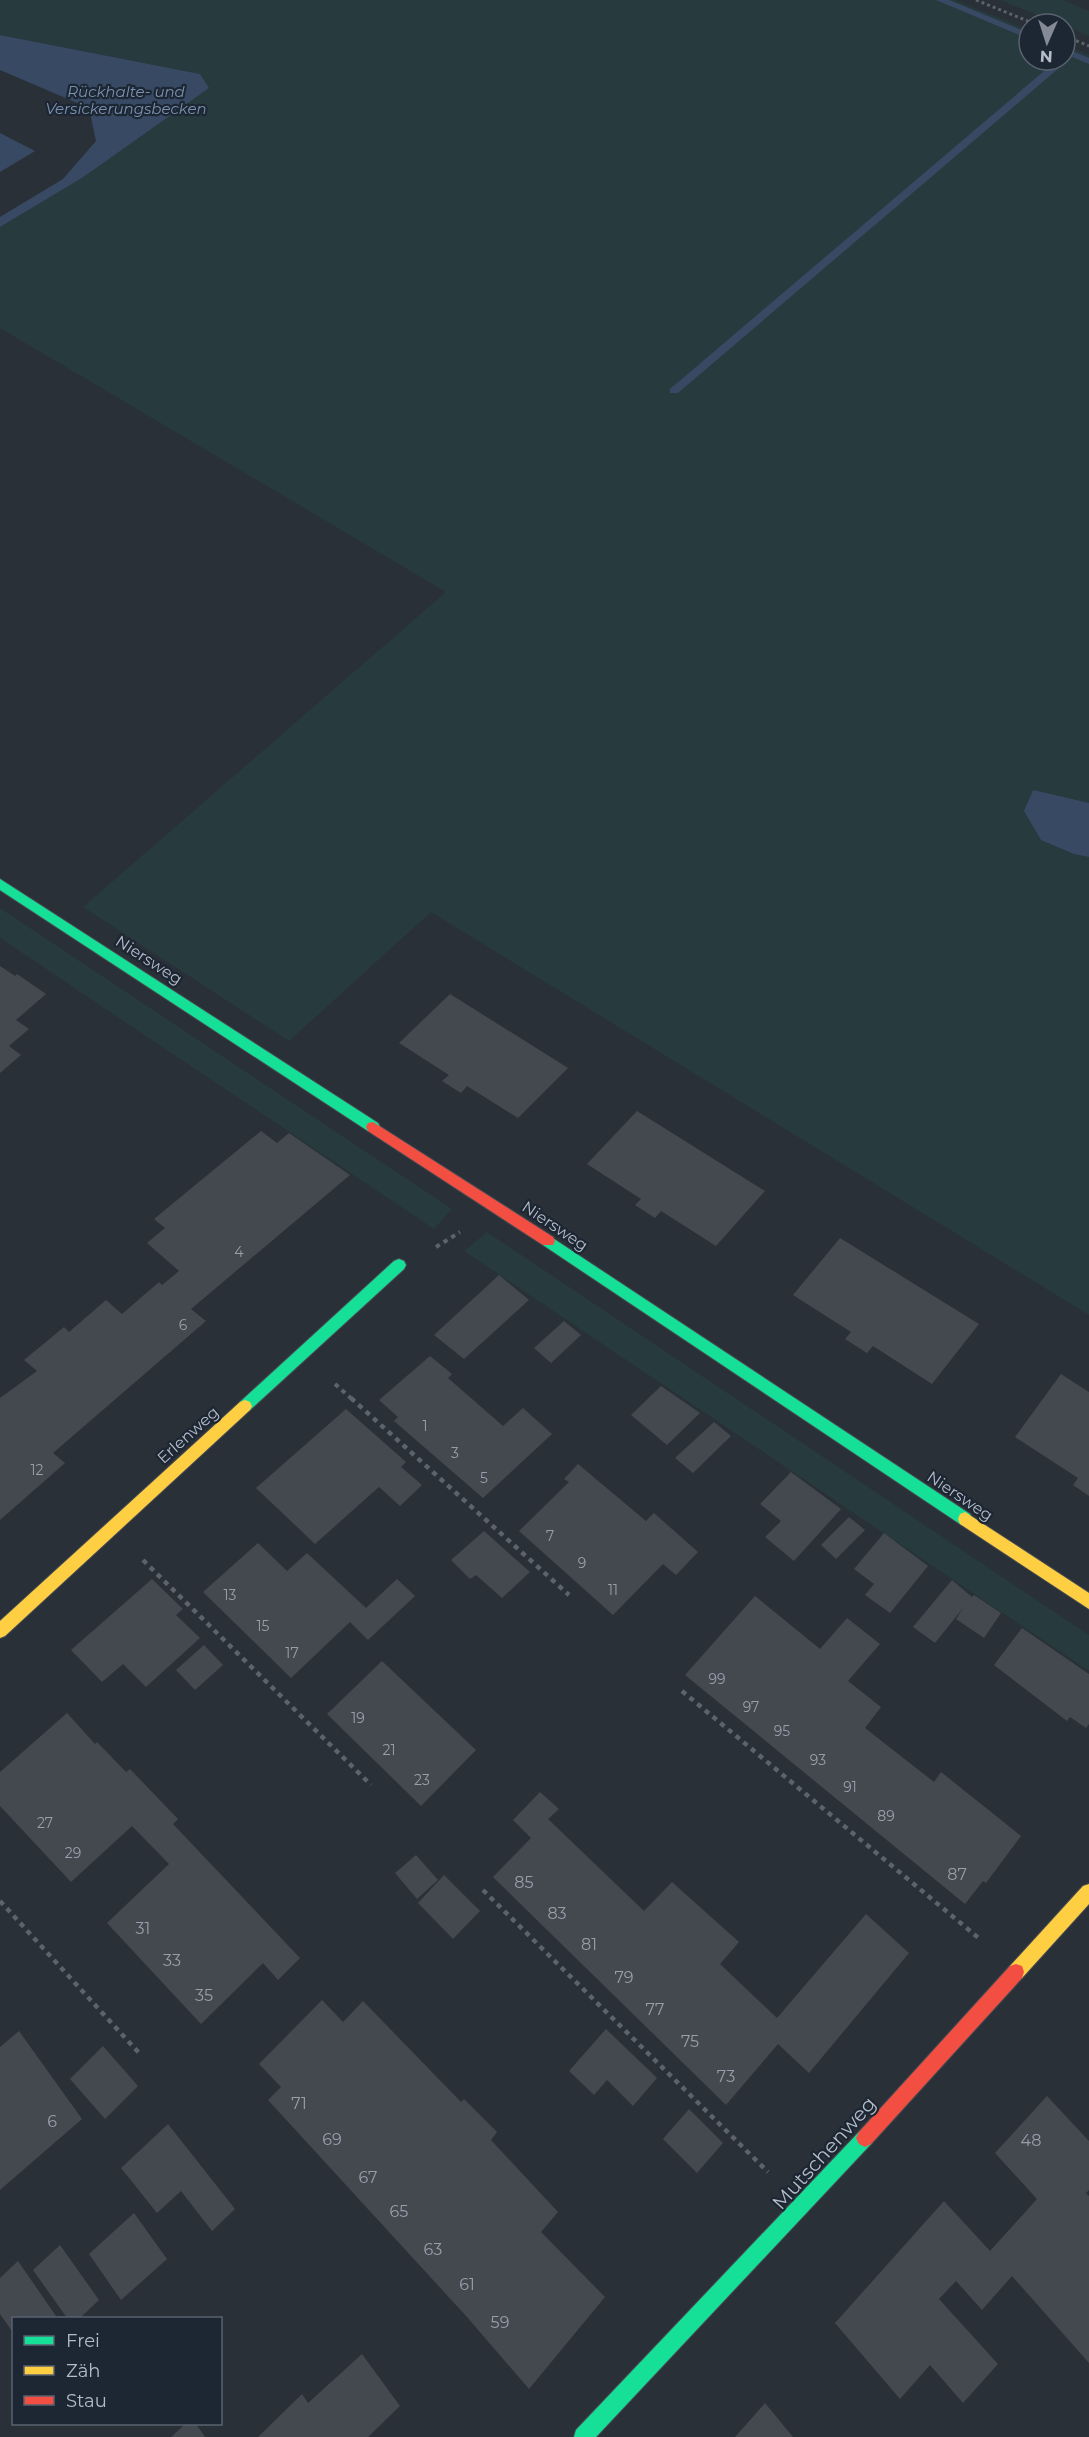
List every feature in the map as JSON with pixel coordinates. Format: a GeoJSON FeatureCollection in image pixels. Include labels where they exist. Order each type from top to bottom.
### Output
{"type":"FeatureCollection","features":[{"type":"Feature","properties":{"kind":"street","name":"Niersweg"},"geometry":{"type":"LineString","coordinates":[[0,884],[492,1204],[1089,1602]]}},
{"type":"Feature","properties":{"kind":"street","name":"Erlenweg"},"geometry":{"type":"LineString","coordinates":[[0,1631],[110,1527],[303,1355],[399,1265]]}},
{"type":"Feature","properties":{"kind":"street","name":"Mutschenweg"},"geometry":{"type":"LineString","coordinates":[[583,2437],[803,2206],[1089,1892]]}},
{"type":"Feature","properties":{"kind":"path"},"geometry":{"type":"LineString","coordinates":[[976,0],[1017,17]]}},
{"type":"Feature","properties":{"kind":"path"},"geometry":{"type":"LineString","coordinates":[[399,1265],[453,1238],[492,1204]]}},
{"type":"Feature","properties":{"kind":"path"},"geometry":{"type":"LineString","coordinates":[[303,1355],[569,1595]]}},
{"type":"Feature","properties":{"kind":"path"},"geometry":{"type":"LineString","coordinates":[[110,1527],[371,1785]]}},
{"type":"Feature","properties":{"kind":"path"},"geometry":{"type":"LineString","coordinates":[[682,1691],[1017,1970]]}},
{"type":"Feature","properties":{"kind":"path"},"geometry":{"type":"LineString","coordinates":[[483,1890],[803,2206]]}},
{"type":"Feature","properties":{"kind":"path"},"geometry":{"type":"LineString","coordinates":[[0,1901],[139,2053]]}},
{"type":"Feature","properties":{"kind":"green space"},"geometry":{"type":"Polygon","coordinates":[[[0,0],[955,0],[1017,25],[1017,72],[1077,72],[1077,50],[1089,55],[1089,803],[1080,803],[1074,854],[1089,857],[1089,1315],[431,912],[289,1041],[83,907],[446,592],[0,328],[0,227],[82,178],[200,74],[0,35],[0,0]]]}},
{"type":"Feature","properties":{"kind":"green space"},"geometry":{"type":"Polygon","coordinates":[[[1000,0],[1063,0],[1089,11],[1089,36],[1077,31],[1077,12],[1030,12],[1000,0]]]}},
{"type":"Feature","properties":{"kind":"green space"},"geometry":{"type":"Polygon","coordinates":[[[0,908],[452,1209],[434,1229],[0,938],[0,908]]]}},
{"type":"Feature","properties":{"kind":"green space"},"geometry":{"type":"Polygon","coordinates":[[[487,1232],[1089,1635],[1089,1671],[464,1251],[487,1232]]]}},
{"type":"Feature","properties":{"kind":"water","name":"Rückhalte- und Versickerungsbecken"},"geometry":{"type":"Polygon","coordinates":[[[0,35],[200,74],[209,88],[82,178],[0,227],[0,217],[63,179],[96,141],[89,108],[0,70],[0,35]]]}},
{"type":"Feature","properties":{"kind":"water"},"geometry":{"type":"Polygon","coordinates":[[[0,133],[35,151],[0,172],[0,133]]]}},
{"type":"Feature","properties":{"kind":"water"},"geometry":{"type":"Polygon","coordinates":[[[1033,790],[1089,803],[1089,857],[1074,854],[1041,840],[1024,811],[1033,790]]]}},
{"type":"Feature","properties":{"kind":"building"},"geometry":{"type":"Polygon","coordinates":[[[0,966],[15,976],[17,974],[46,994],[16,1020],[29,1029],[9,1046],[21,1055],[0,1073],[0,966]]]}},
{"type":"Feature","properties":{"kind":"building"},"geometry":{"type":"Polygon","coordinates":[[[450,994],[568,1068],[518,1118],[467,1086],[461,1093],[442,1081],[449,1075],[399,1043],[450,994]]]}},
{"type":"Feature","properties":{"kind":"building"},"geometry":{"type":"Polygon","coordinates":[[[637,1111],[765,1191],[716,1246],[661,1211],[655,1218],[635,1205],[641,1199],[587,1164],[637,1111]]]}},
{"type":"Feature","properties":{"kind":"building"},"geometry":{"type":"Polygon","coordinates":[[[261,1131],[277,1143],[289,1133],[350,1175],[191,1309],[206,1321],[53,1453],[65,1463],[0,1520],[0,1398],[37,1371],[24,1360],[64,1327],[69,1332],[106,1300],[122,1314],[159,1282],[162,1285],[179,1271],[147,1243],[165,1228],[154,1219],[261,1131]]]}},
{"type":"Feature","properties":{"kind":"building"},"geometry":{"type":"Polygon","coordinates":[[[840,1238],[979,1324],[932,1384],[873,1346],[867,1353],[845,1339],[851,1332],[793,1295],[840,1238]]]}},
{"type":"Feature","properties":{"kind":"building"},"geometry":{"type":"Polygon","coordinates":[[[499,1275],[529,1300],[464,1359],[434,1335],[499,1275]]]}},
{"type":"Feature","properties":{"kind":"building"},"geometry":{"type":"Polygon","coordinates":[[[564,1321],[581,1335],[551,1363],[534,1348],[564,1321]]]}},
{"type":"Feature","properties":{"kind":"building"},"geometry":{"type":"Polygon","coordinates":[[[430,1356],[452,1374],[448,1378],[503,1426],[523,1408],[552,1434],[483,1498],[394,1421],[398,1417],[379,1400],[430,1356]]]}},
{"type":"Feature","properties":{"kind":"building"},"geometry":{"type":"Polygon","coordinates":[[[1061,1374],[1089,1392],[1089,1496],[1073,1485],[1078,1478],[1015,1437],[1061,1374]]]}},
{"type":"Feature","properties":{"kind":"building"},"geometry":{"type":"Polygon","coordinates":[[[661,1386],[700,1413],[667,1445],[631,1415],[661,1386]]]}},
{"type":"Feature","properties":{"kind":"building"},"geometry":{"type":"Polygon","coordinates":[[[346,1409],[406,1462],[401,1467],[422,1485],[400,1506],[379,1487],[315,1544],[256,1488],[346,1409]]]}},
{"type":"Feature","properties":{"kind":"building"},"geometry":{"type":"Polygon","coordinates":[[[714,1422],[731,1436],[693,1473],[675,1458],[714,1422]]]}},
{"type":"Feature","properties":{"kind":"building"},"geometry":{"type":"Polygon","coordinates":[[[578,1464],[646,1521],[654,1513],[698,1552],[676,1575],[663,1564],[613,1615],[519,1531],[569,1482],[564,1479],[578,1464]]]}},
{"type":"Feature","properties":{"kind":"building"},"geometry":{"type":"Polygon","coordinates":[[[791,1472],[841,1509],[794,1561],[765,1537],[781,1521],[760,1504],[791,1472]]]}},
{"type":"Feature","properties":{"kind":"building"},"geometry":{"type":"Polygon","coordinates":[[[849,1517],[865,1530],[836,1559],[821,1545],[849,1517]]]}},
{"type":"Feature","properties":{"kind":"building"},"geometry":{"type":"Polygon","coordinates":[[[484,1531],[530,1572],[502,1598],[476,1575],[470,1579],[451,1560],[484,1531]]]}},
{"type":"Feature","properties":{"kind":"building"},"geometry":{"type":"Polygon","coordinates":[[[884,1533],[928,1566],[890,1613],[865,1595],[874,1584],[854,1569],[884,1533]]]}},
{"type":"Feature","properties":{"kind":"building"},"geometry":{"type":"Polygon","coordinates":[[[258,1543],[287,1571],[307,1553],[366,1608],[397,1579],[415,1596],[368,1640],[350,1622],[291,1678],[203,1592],[258,1543]]]}},
{"type":"Feature","properties":{"kind":"building"},"geometry":{"type":"Polygon","coordinates":[[[152,1579],[183,1609],[176,1615],[200,1638],[146,1687],[123,1664],[102,1682],[71,1650],[152,1579]]]}},
{"type":"Feature","properties":{"kind":"building"},"geometry":{"type":"Polygon","coordinates":[[[952,1580],[972,1597],[974,1595],[1001,1613],[984,1638],[956,1619],[963,1608],[935,1643],[913,1627],[952,1580]]]}},
{"type":"Feature","properties":{"kind":"building"},"geometry":{"type":"Polygon","coordinates":[[[755,1596],[820,1649],[847,1618],[880,1644],[848,1681],[881,1707],[865,1728],[934,1782],[941,1772],[1021,1836],[986,1883],[983,1881],[965,1904],[685,1675],[755,1596]]]}},
{"type":"Feature","properties":{"kind":"building"},"geometry":{"type":"Polygon","coordinates":[[[1022,1628],[1089,1674],[1089,1724],[1086,1728],[1070,1717],[1067,1721],[994,1665],[1022,1628]]]}},
{"type":"Feature","properties":{"kind":"building"},"geometry":{"type":"Polygon","coordinates":[[[204,1645],[223,1665],[195,1690],[176,1670],[204,1645]]]}},
{"type":"Feature","properties":{"kind":"building"},"geometry":{"type":"Polygon","coordinates":[[[382,1661],[476,1750],[421,1806],[327,1714],[382,1661]]]}},
{"type":"Feature","properties":{"kind":"building"},"geometry":{"type":"Polygon","coordinates":[[[67,1713],[95,1744],[97,1742],[126,1772],[130,1769],[178,1819],[173,1824],[300,1958],[278,1980],[263,1963],[201,2024],[107,1923],[169,1864],[132,1826],[71,1882],[0,1806],[0,1772],[67,1713]]]}},
{"type":"Feature","properties":{"kind":"building"},"geometry":{"type":"Polygon","coordinates":[[[540,1792],[559,1809],[548,1819],[644,1911],[672,1882],[739,1942],[720,1964],[777,2018],[866,1914],[909,1953],[809,2073],[778,2044],[726,2105],[493,1877],[531,1838],[513,1820],[540,1792]]]}},
{"type":"Feature","properties":{"kind":"building"},"geometry":{"type":"Polygon","coordinates":[[[416,1855],[438,1880],[417,1899],[395,1873],[416,1855]]]}},
{"type":"Feature","properties":{"kind":"building"},"geometry":{"type":"Polygon","coordinates":[[[444,1875],[480,1911],[453,1939],[418,1903],[444,1875]]]}},
{"type":"Feature","properties":{"kind":"building"},"geometry":{"type":"Polygon","coordinates":[[[322,2000],[343,2022],[363,2001],[461,2102],[464,2099],[497,2132],[491,2140],[558,2212],[541,2232],[605,2297],[529,2389],[467,2317],[268,2100],[281,2087],[259,2064],[322,2000]]]}},
{"type":"Feature","properties":{"kind":"building"},"geometry":{"type":"Polygon","coordinates":[[[606,2029],[657,2078],[633,2106],[607,2080],[594,2095],[569,2071],[606,2029]]]}},
{"type":"Feature","properties":{"kind":"building"},"geometry":{"type":"Polygon","coordinates":[[[19,2031],[82,2119],[0,2190],[0,2047],[19,2031]]]}},
{"type":"Feature","properties":{"kind":"building"},"geometry":{"type":"Polygon","coordinates":[[[103,2046],[138,2086],[105,2119],[70,2079],[103,2046]]]}},
{"type":"Feature","properties":{"kind":"building"},"geometry":{"type":"Polygon","coordinates":[[[1047,2096],[1089,2141],[1089,2190],[1086,2193],[1089,2196],[1089,2363],[1012,2276],[982,2310],[956,2281],[939,2299],[998,2364],[963,2403],[930,2365],[900,2399],[835,2323],[944,2201],[990,2251],[1037,2199],[995,2153],[1047,2096]]]}},
{"type":"Feature","properties":{"kind":"building"},"geometry":{"type":"Polygon","coordinates":[[[689,2109],[723,2143],[697,2173],[663,2139],[689,2109]]]}},
{"type":"Feature","properties":{"kind":"building"},"geometry":{"type":"Polygon","coordinates":[[[168,2124],[235,2209],[212,2231],[181,2191],[157,2213],[121,2168],[168,2124]]]}},
{"type":"Feature","properties":{"kind":"building"},"geometry":{"type":"Polygon","coordinates":[[[134,2213],[167,2259],[121,2300],[89,2254],[134,2213]]]}},
{"type":"Feature","properties":{"kind":"building"},"geometry":{"type":"Polygon","coordinates":[[[60,2245],[99,2300],[81,2317],[66,2317],[33,2270],[60,2245]]]}},
{"type":"Feature","properties":{"kind":"building"},"geometry":{"type":"Polygon","coordinates":[[[18,2261],[56,2316],[12,2317],[12,2331],[0,2314],[0,2278],[18,2261]]]}},
{"type":"Feature","properties":{"kind":"building"},"geometry":{"type":"Polygon","coordinates":[[[362,2354],[400,2406],[368,2437],[258,2437],[302,2394],[308,2403],[362,2354]]]}},
{"type":"Feature","properties":{"kind":"building"},"geometry":{"type":"Polygon","coordinates":[[[765,2403],[793,2437],[735,2437],[765,2403]]]}},
{"type":"Feature","properties":{"kind":"building"},"geometry":{"type":"Polygon","coordinates":[[[184,2425],[197,2425],[205,2437],[171,2437],[184,2425]]]}},
{"type":"Feature","properties":{"kind":"waterway"},"geometry":{"type":"LineString","coordinates":[[941,0],[1017,31]]}},
{"type":"Feature","properties":{"kind":"waterway"},"geometry":{"type":"LineString","coordinates":[[1077,56],[1089,61]]}},
{"type":"Feature","properties":{"kind":"waterway"},"geometry":{"type":"LineString","coordinates":[[674,391],[1049,72]]}},
{"type":"Feature","properties":{"kind":"traffic: fast"},"geometry":{"type":"LineString","coordinates":[[0,884],[373,1127]]}},
{"type":"Feature","properties":{"kind":"traffic: fast"},"geometry":{"type":"LineString","coordinates":[[548,1241],[965,1519]]}},
{"type":"Feature","properties":{"kind":"traffic: fast"},"geometry":{"type":"LineString","coordinates":[[245,1406],[399,1265]]}},
{"type":"Feature","properties":{"kind":"traffic: fast"},"geometry":{"type":"LineString","coordinates":[[583,2437],[865,2138]]}},
{"type":"Feature","properties":{"kind":"traffic: slow"},"geometry":{"type":"LineString","coordinates":[[0,1631],[245,1406]]}},
{"type":"Feature","properties":{"kind":"traffic: slow"},"geometry":{"type":"LineString","coordinates":[[965,1519],[1089,1602]]}},
{"type":"Feature","properties":{"kind":"traffic: slow"},"geometry":{"type":"LineString","coordinates":[[1016,1972],[1089,1892]]}},
{"type":"Feature","properties":{"kind":"traffic: jam"},"geometry":{"type":"LineString","coordinates":[[373,1127],[548,1241]]}},
{"type":"Feature","properties":{"kind":"traffic: jam"},"geometry":{"type":"LineString","coordinates":[[865,2138],[1016,1972]]}}]}
